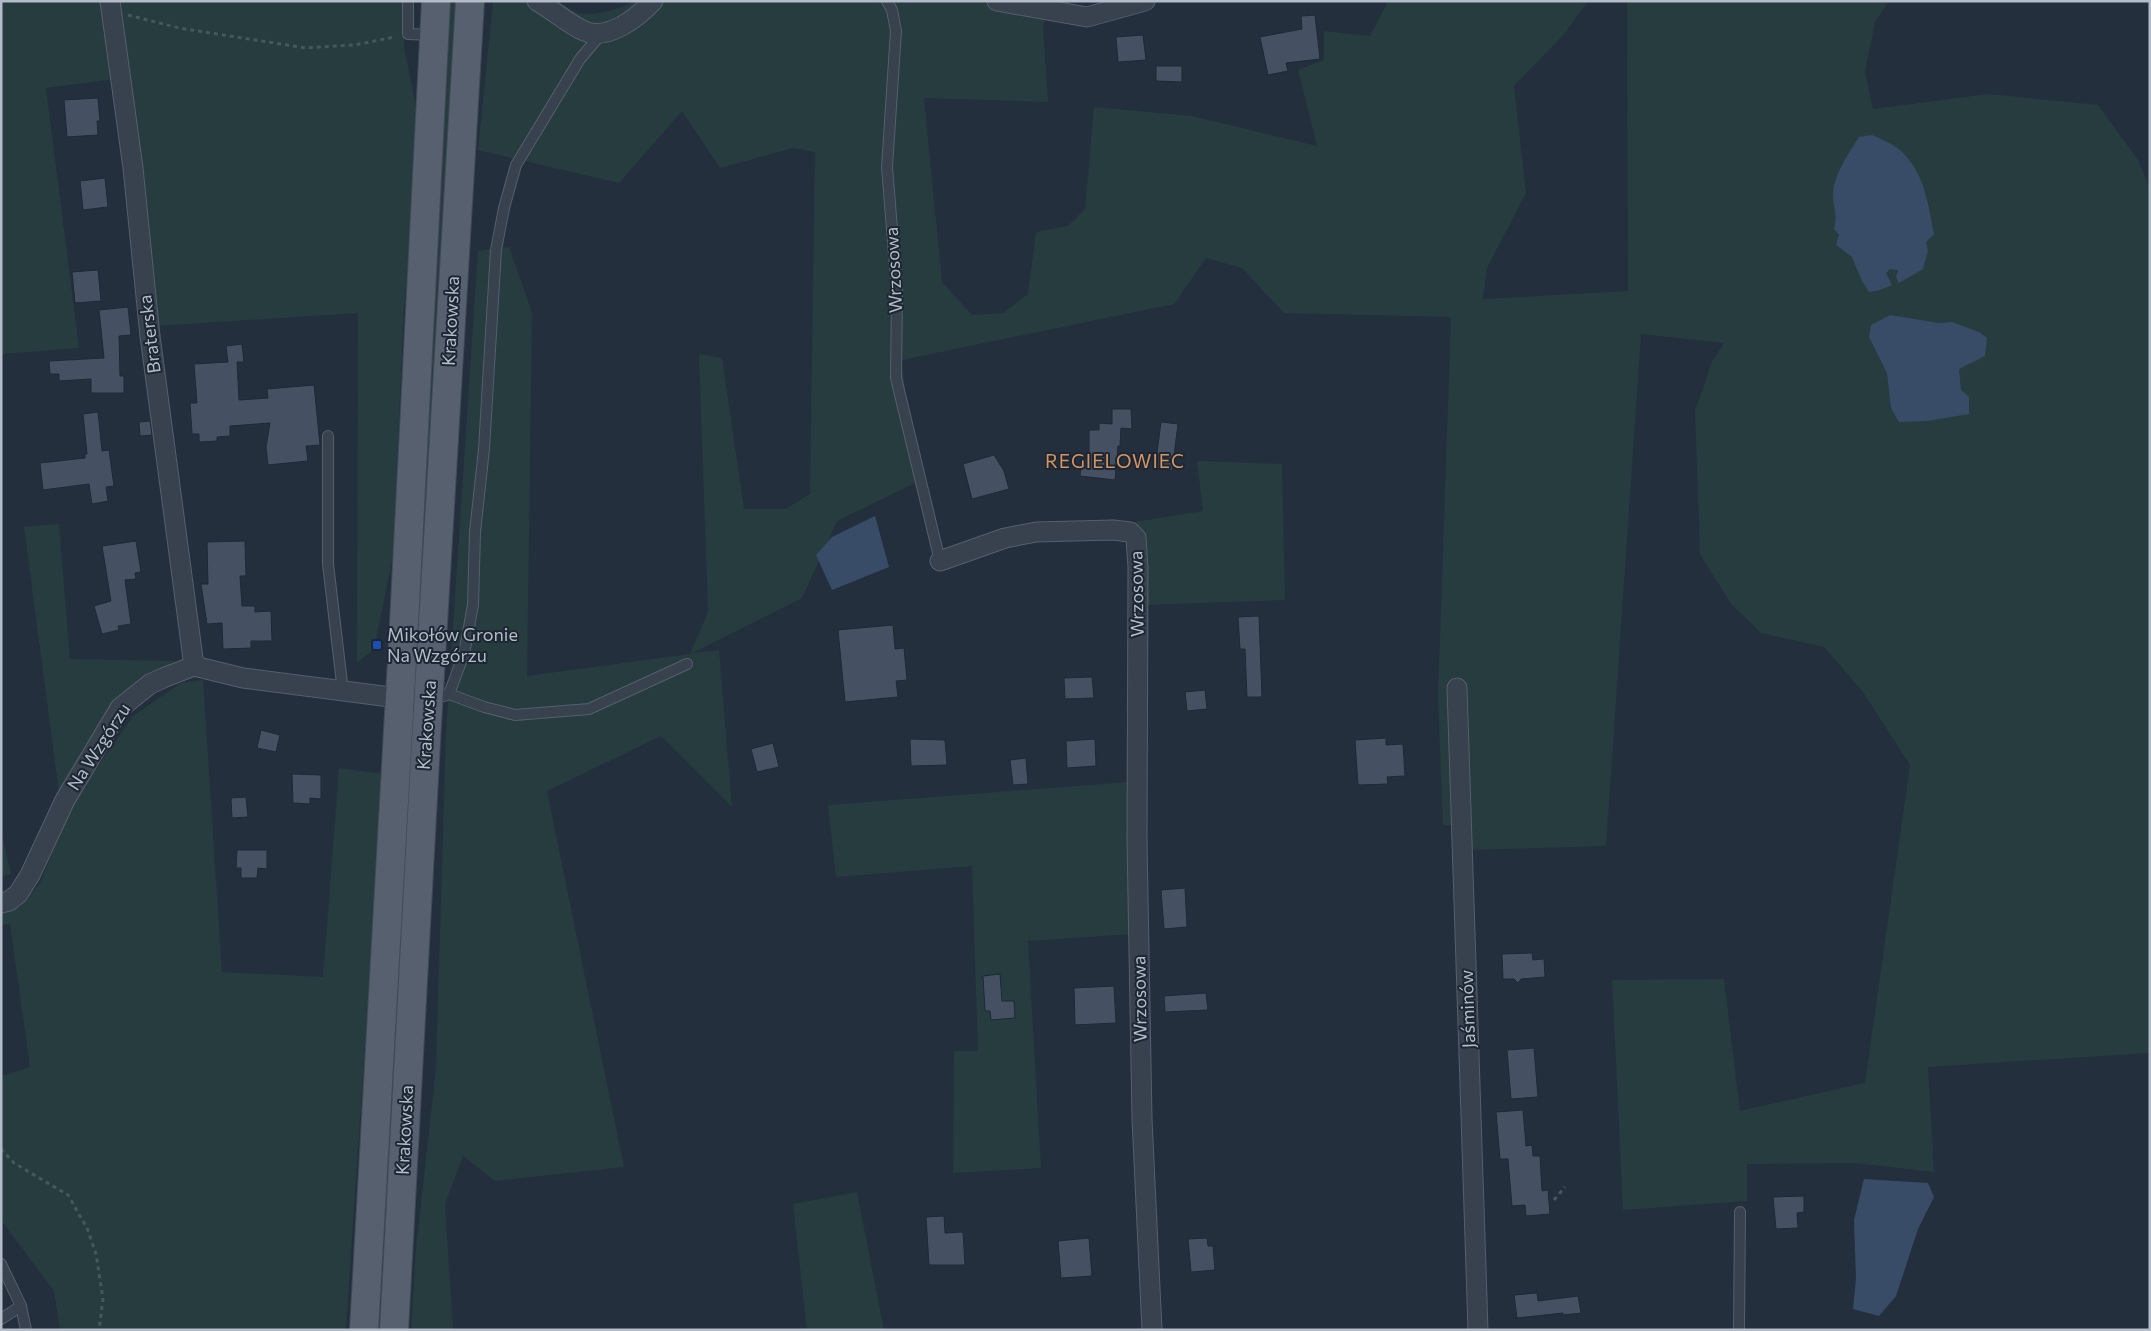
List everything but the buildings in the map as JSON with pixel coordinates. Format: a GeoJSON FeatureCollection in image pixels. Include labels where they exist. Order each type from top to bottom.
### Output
{"type":"FeatureCollection","features":[{"type":"Feature","properties":{"kind":"main road","name":"Krakowska"},"geometry":{"type":"LineString","coordinates":[[364,1330],[400,700],[421,34],[436,1]]}},
{"type":"Feature","properties":{"kind":"main road","name":"Krakowska"},"geometry":{"type":"LineString","coordinates":[[394,1330],[439,698],[470,1]]}},
{"type":"Feature","properties":{"kind":"street"},"geometry":{"type":"LineString","coordinates":[[537,1],[586,32],[602,33],[622,26],[652,1]]}},
{"type":"Feature","properties":{"kind":"street"},"geometry":{"type":"LineString","coordinates":[[997,1],[1087,17],[1145,1]]}},
{"type":"Feature","properties":{"kind":"street","name":"Braterska"},"geometry":{"type":"LineString","coordinates":[[111,9],[132,168],[150,336],[194,666]]}},
{"type":"Feature","properties":{"kind":"street","name":"Wrzosowa"},"geometry":{"type":"LineString","coordinates":[[940,561],[1005,538],[1036,532],[1113,530],[1130,532],[1136,538],[1138,567],[1137,840],[1142,1100],[1152,1330]]}},
{"type":"Feature","properties":{"kind":"street"},"geometry":{"type":"LineString","coordinates":[[194,666],[243,678],[400,700],[439,698]]}},
{"type":"Feature","properties":{"kind":"street","name":"Na Wzgórzu"},"geometry":{"type":"LineString","coordinates":[[1,903],[9,901],[18,894],[30,875],[65,800],[120,708],[150,684],[194,666]]}},
{"type":"Feature","properties":{"kind":"street","name":"Jaśminów"},"geometry":{"type":"LineString","coordinates":[[1456,688],[1478,1330]]}},
{"type":"Feature","properties":{"kind":"lane"},"geometry":{"type":"LineString","coordinates":[[408,1],[421,34]]}},
{"type":"Feature","properties":{"kind":"lane","name":"Wrzosowa"},"geometry":{"type":"LineString","coordinates":[[887,1],[892,10],[896,31],[887,167],[897,291],[896,378],[940,561]]}},
{"type":"Feature","properties":{"kind":"lane"},"geometry":{"type":"LineString","coordinates":[[602,33],[580,59],[516,165],[504,208],[496,250],[484,449],[475,532],[473,605],[464,654],[439,698],[515,715],[589,709],[687,664]]}},
{"type":"Feature","properties":{"kind":"lane"},"geometry":{"type":"LineString","coordinates":[[328,436],[328,564],[343,692]]}},
{"type":"Feature","properties":{"kind":"lane"},"geometry":{"type":"LineString","coordinates":[[1739,1330],[1740,1212]]}},
{"type":"Feature","properties":{"kind":"lane"},"geometry":{"type":"LineString","coordinates":[[1,1264],[21,1306],[26,1330]]}},
{"type":"Feature","properties":{"kind":"lane"},"geometry":{"type":"LineString","coordinates":[[1,1319],[21,1306]]}},
{"type":"Feature","properties":{"kind":"path"},"geometry":{"type":"LineString","coordinates":[[111,9],[179,28],[306,48],[354,45],[421,34]]}},
{"type":"Feature","properties":{"kind":"path"},"geometry":{"type":"LineString","coordinates":[[1,1149],[14,1163],[68,1195],[88,1228],[96,1254],[103,1299],[99,1330]]}},
{"type":"Feature","properties":{"kind":"path"},"geometry":{"type":"LineString","coordinates":[[1554,1200],[1565,1187]]}},
{"type":"Feature","properties":{"kind":"green space"},"geometry":{"type":"Polygon","coordinates":[[[1,1],[404,1],[404,47],[420,126],[404,308],[393,556],[374,649],[357,663],[358,313],[155,326],[130,77],[46,88],[79,348],[1,354],[1,1]]]}},
{"type":"Feature","properties":{"kind":"green space"},"geometry":{"type":"Polygon","coordinates":[[[450,1],[460,1],[421,656],[416,660],[414,655],[450,1]]]}},
{"type":"Feature","properties":{"kind":"green space"},"geometry":{"type":"Polygon","coordinates":[[[558,1],[574,11],[584,14],[615,9],[632,1],[1047,3],[1043,28],[1048,102],[924,98],[942,282],[972,315],[1003,313],[1028,294],[1036,232],[1068,226],[1085,209],[1094,107],[1192,116],[1317,146],[1298,70],[1324,60],[1324,31],[1370,36],[1388,1],[1588,1],[1564,34],[1514,86],[1526,193],[1487,268],[1483,299],[1628,291],[1627,1],[1889,1],[1875,22],[1865,72],[1873,109],[1988,94],[2098,105],[2138,160],[2150,189],[2150,1053],[1928,1067],[1934,1172],[1854,1163],[1747,1164],[1747,1201],[1623,1210],[1612,980],[1724,979],[1740,1111],[1865,1083],[1910,765],[1863,692],[1824,647],[1761,633],[1731,604],[1700,554],[1695,411],[1712,362],[1724,343],[1641,334],[1606,846],[1469,850],[1452,825],[1443,825],[1438,696],[1451,317],[1284,313],[1242,268],[1206,258],[1174,304],[902,360],[915,483],[837,521],[802,598],[692,653],[719,650],[732,807],[661,736],[547,791],[624,1167],[495,1181],[463,1156],[445,1204],[453,1330],[411,1330],[416,1248],[436,1069],[446,732],[478,251],[509,247],[532,312],[527,676],[690,654],[708,612],[699,354],[722,358],[744,509],[786,509],[810,494],[815,152],[793,148],[720,168],[682,111],[619,183],[478,150],[493,2],[558,1]]]}},
{"type":"Feature","properties":{"kind":"green space"},"geometry":{"type":"Polygon","coordinates":[[[1197,461],[1282,464],[1285,600],[1144,605],[1129,523],[1203,511],[1197,461]]]}},
{"type":"Feature","properties":{"kind":"green space"},"geometry":{"type":"Polygon","coordinates":[[[59,524],[70,659],[176,661],[130,688],[59,793],[24,527],[59,524]]]}},
{"type":"Feature","properties":{"kind":"green space"},"geometry":{"type":"Polygon","coordinates":[[[203,680],[222,972],[323,977],[339,768],[383,774],[346,1330],[60,1330],[54,1291],[1,1220],[1,1076],[30,1067],[10,924],[1,925],[1,912],[21,906],[40,883],[72,803],[133,716],[181,683],[203,680]]]}},
{"type":"Feature","properties":{"kind":"green space"},"geometry":{"type":"Polygon","coordinates":[[[1129,782],[1133,934],[1028,941],[1041,1168],[953,1173],[954,1051],[978,1051],[972,866],[836,877],[828,805],[1129,782]]]}},
{"type":"Feature","properties":{"kind":"green space"},"geometry":{"type":"Polygon","coordinates":[[[1,831],[11,874],[1,876],[1,831]]]}},
{"type":"Feature","properties":{"kind":"green space"},"geometry":{"type":"Polygon","coordinates":[[[857,1192],[884,1330],[807,1330],[793,1204],[857,1192]]]}},
{"type":"Feature","properties":{"kind":"water"},"geometry":{"type":"Polygon","coordinates":[[[1872,135],[1896,147],[1913,165],[1927,198],[1934,234],[1926,242],[1928,251],[1923,269],[1899,283],[1896,277],[1898,270],[1890,269],[1886,273],[1892,285],[1869,292],[1852,257],[1836,245],[1839,235],[1834,229],[1833,194],[1839,171],[1859,137],[1872,135]]]}},
{"type":"Feature","properties":{"kind":"water"},"geometry":{"type":"Polygon","coordinates":[[[1890,315],[1939,323],[1952,322],[1979,332],[1987,338],[1985,356],[1959,369],[1961,390],[1969,397],[1969,414],[1927,421],[1899,422],[1891,408],[1887,373],[1869,337],[1871,325],[1890,315]]]}},
{"type":"Feature","properties":{"kind":"water"},"geometry":{"type":"Polygon","coordinates":[[[875,516],[889,567],[832,590],[816,555],[832,537],[875,516]]]}},
{"type":"Feature","properties":{"kind":"water"},"geometry":{"type":"Polygon","coordinates":[[[1864,1179],[1928,1183],[1934,1197],[1918,1229],[1896,1296],[1879,1316],[1853,1309],[1856,1278],[1854,1220],[1864,1179]]]}},
{"type":"Feature","properties":{"kind":"place","name":"Mikołów Gronie Na Wzgórzu"},"geometry":{"type":"Point","coordinates":[377,645]}},
{"type":"Feature","properties":{"kind":"district","name":"REGIELOWIEC"},"geometry":{"type":"Point","coordinates":[1115,461]}}]}
